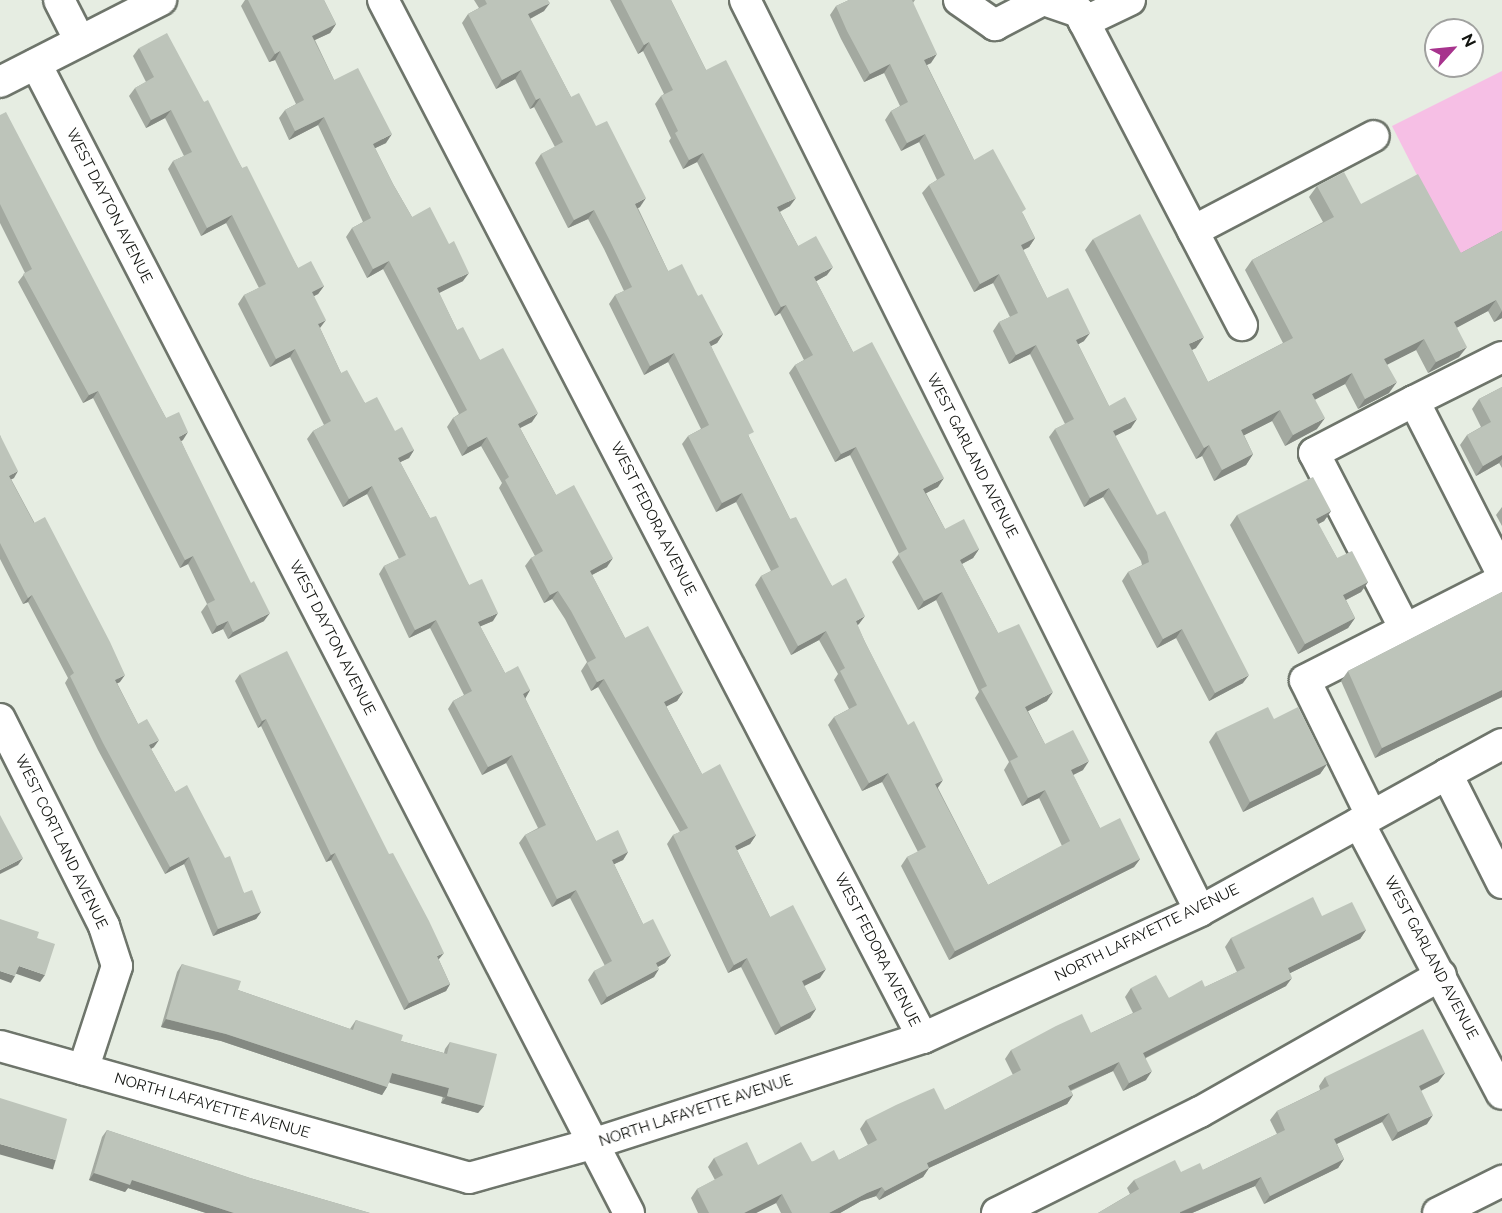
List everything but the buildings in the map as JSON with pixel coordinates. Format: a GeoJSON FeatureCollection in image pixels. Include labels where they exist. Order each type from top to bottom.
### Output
{"type":"FeatureCollection","features":[{"type":"Feature","properties":{"kind":"street"},"geometry":{"type":"LineString","coordinates":[[59,0],[80,41]]}},
{"type":"Feature","properties":{"kind":"street"},"geometry":{"type":"LineString","coordinates":[[2,75],[36,64],[161,0]]}},
{"type":"Feature","properties":{"kind":"street","name":"WEST FEDORA AVENUE"},"geometry":{"type":"LineString","coordinates":[[382,0],[923,1038]]}},
{"type":"Feature","properties":{"kind":"street","name":"WEST GARLAND AVENUE"},"geometry":{"type":"LineString","coordinates":[[744,0],[1200,911]]}},
{"type":"Feature","properties":{"kind":"street"},"geometry":{"type":"LineString","coordinates":[[959,0],[995,25],[1044,0],[1079,12],[1242,325]]}},
{"type":"Feature","properties":{"kind":"street"},"geometry":{"type":"LineString","coordinates":[[1084,22],[1130,0]]}},
{"type":"Feature","properties":{"kind":"street","name":"WEST DAYTON AVENUE"},"geometry":{"type":"LineString","coordinates":[[36,64],[628,1213]]}},
{"type":"Feature","properties":{"kind":"street"},"geometry":{"type":"LineString","coordinates":[[1193,231],[1374,136]]}},
{"type":"Feature","properties":{"kind":"street"},"geometry":{"type":"LineString","coordinates":[[1502,357],[1314,453],[1405,629],[1502,580]]}},
{"type":"Feature","properties":{"kind":"street"},"geometry":{"type":"LineString","coordinates":[[1414,401],[1502,574]]}},
{"type":"Feature","properties":{"kind":"street","name":"WEST GARLAND AVENUE"},"geometry":{"type":"LineString","coordinates":[[1405,629],[1305,680],[1365,819],[1502,1094]]}},
{"type":"Feature","properties":{"kind":"street","name":"WEST CORTLAND AVENUE"},"geometry":{"type":"LineString","coordinates":[[0,719],[104,926],[117,966],[83,1070]]}},
{"type":"Feature","properties":{"kind":"street","name":"NORTH LAFAYETTE AVENUE"},"geometry":{"type":"LineString","coordinates":[[0,1046],[469,1178],[592,1144],[923,1038],[1200,911],[1502,744]]}},
{"type":"Feature","properties":{"kind":"street"},"geometry":{"type":"LineString","coordinates":[[1447,774],[1502,883]]}},
{"type":"Feature","properties":{"kind":"street"},"geometry":{"type":"LineString","coordinates":[[997,1213],[1200,1112],[1441,975]]}},
{"type":"Feature","properties":{"kind":"street"},"geometry":{"type":"LineString","coordinates":[[1438,1213],[1502,1181]]}},
{"type":"Feature","properties":{"kind":"shaded area"},"geometry":{"type":"Polygon","coordinates":[[[1502,71],[1502,235],[1458,256],[1392,126],[1502,71]]]}}]}
